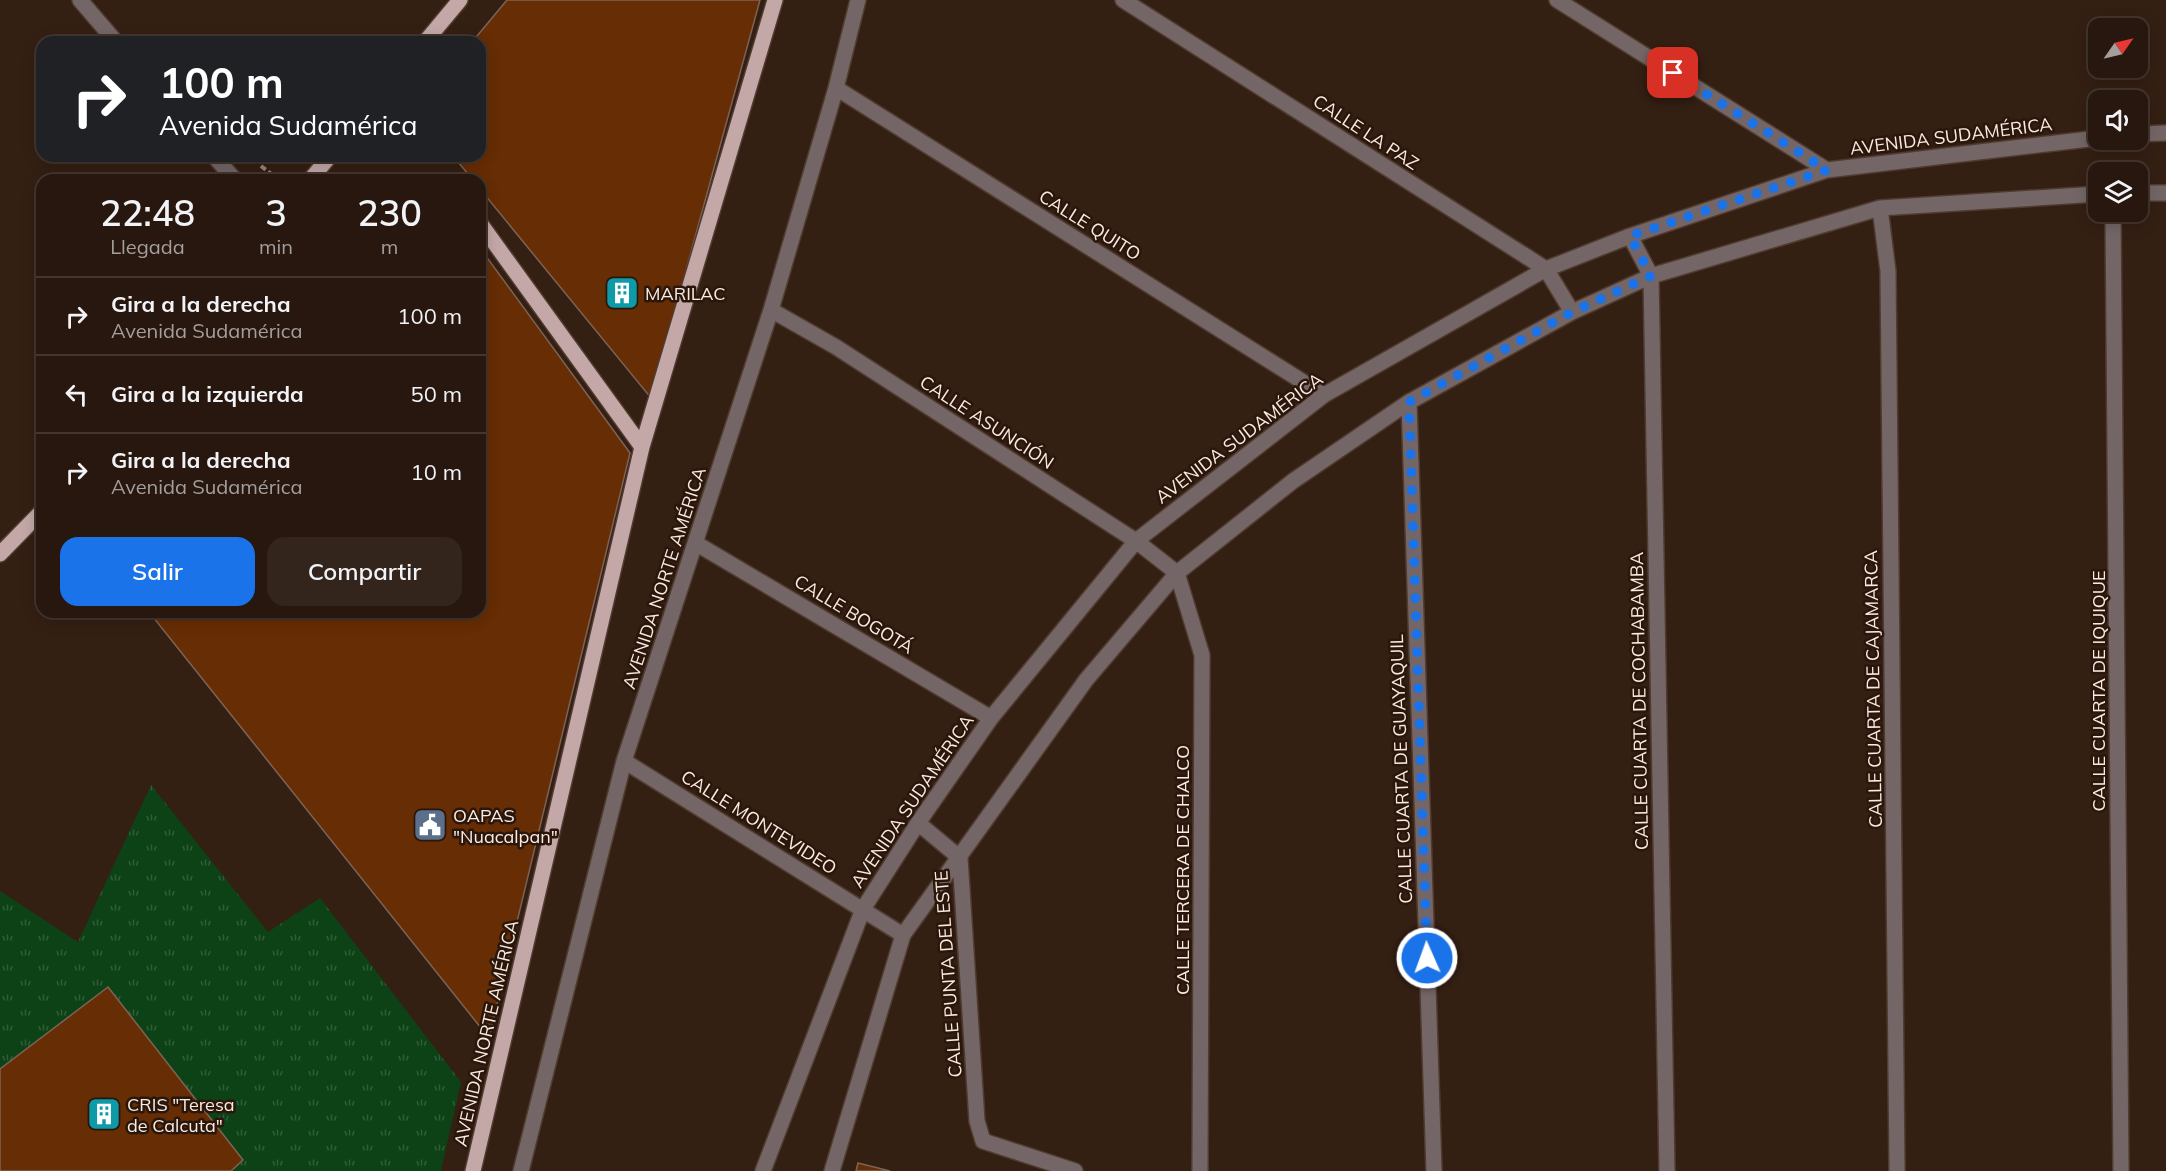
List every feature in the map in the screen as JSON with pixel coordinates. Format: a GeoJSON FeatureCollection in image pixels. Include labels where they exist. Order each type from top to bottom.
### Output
{"type":"FeatureCollection","features":[{"type":"Feature","properties":{"kind":"main road"},"geometry":{"type":"LineString","coordinates":[[430,36],[460,0]]}},
{"type":"Feature","properties":{"kind":"main road","name":"AVENIDA NORTE AMÉRICA"},"geometry":{"type":"LineString","coordinates":[[473,1171],[642,447],[776,0]]}},
{"type":"Feature","properties":{"kind":"main road"},"geometry":{"type":"LineString","coordinates":[[315,174],[325,162]]}},
{"type":"Feature","properties":{"kind":"main road"},"geometry":{"type":"LineString","coordinates":[[486,231],[642,447]]}},
{"type":"Feature","properties":{"kind":"main road"},"geometry":{"type":"LineString","coordinates":[[0,554],[36,517]]}},
{"type":"Feature","properties":{"kind":"street"},"geometry":{"type":"LineString","coordinates":[[80,0],[111,36]]}},
{"type":"Feature","properties":{"kind":"street","name":"AVENIDA NORTE AMÉRICA"},"geometry":{"type":"LineString","coordinates":[[521,1171],[624,761],[697,544],[771,310],[836,88],[858,0]]}},
{"type":"Feature","properties":{"kind":"street","name":"CALLE LA PAZ"},"geometry":{"type":"LineString","coordinates":[[1124,0],[1546,269],[1572,312]]}},
{"type":"Feature","properties":{"kind":"street"},"geometry":{"type":"LineString","coordinates":[[1557,0],[1827,170]]}},
{"type":"Feature","properties":{"kind":"street","name":"CALLE QUITO"},"geometry":{"type":"LineString","coordinates":[[836,88],[1324,395]]}},
{"type":"Feature","properties":{"kind":"street"},"geometry":{"type":"LineString","coordinates":[[2148,134],[2166,134]]}},
{"type":"Feature","properties":{"kind":"street","name":"AVENIDA SUDAMÉRICA"},"geometry":{"type":"LineString","coordinates":[[763,1171],[863,909],[918,823],[991,718],[1136,542],[1324,395],[1546,269],[1630,236],[1827,170],[2088,139]]}},
{"type":"Feature","properties":{"kind":"street"},"geometry":{"type":"LineString","coordinates":[[219,162],[230,174]]}},
{"type":"Feature","properties":{"kind":"street"},"geometry":{"type":"LineString","coordinates":[[2148,193],[2166,193]]}},
{"type":"Feature","properties":{"kind":"street"},"geometry":{"type":"LineString","coordinates":[[832,1171],[903,935],[1086,680],[1177,573],[1293,481],[1409,402],[1572,312],[1651,276],[1880,208],[2088,195]]}},
{"type":"Feature","properties":{"kind":"street","name":"CALLE CUARTA DE CAJAMARCA"},"geometry":{"type":"LineString","coordinates":[[1880,208],[1888,271],[1897,1171]]}},
{"type":"Feature","properties":{"kind":"street","name":"CALLE CUARTA DE IQUIQUE"},"geometry":{"type":"LineString","coordinates":[[2113,222],[2121,1171]]}},
{"type":"Feature","properties":{"kind":"street","name":"CALLE CUARTA DE COCHABAMBA"},"geometry":{"type":"LineString","coordinates":[[1630,236],[1651,276],[1667,1171]]}},
{"type":"Feature","properties":{"kind":"street","name":"CALLE ASUNCIÓN"},"geometry":{"type":"LineString","coordinates":[[771,310],[836,347],[1136,542],[1177,573]]}},
{"type":"Feature","properties":{"kind":"street","name":"CALLE CUARTA DE GUAYAQUIL"},"geometry":{"type":"LineString","coordinates":[[1409,402],[1434,1171]]}},
{"type":"Feature","properties":{"kind":"street","name":"CALLE BOGOTÁ"},"geometry":{"type":"LineString","coordinates":[[697,544],[991,718]]}},
{"type":"Feature","properties":{"kind":"street","name":"CALLE TERCERA DE CHALCO"},"geometry":{"type":"LineString","coordinates":[[1177,573],[1202,655],[1200,1171]]}},
{"type":"Feature","properties":{"kind":"street","name":"CALLE MONTEVIDEO"},"geometry":{"type":"LineString","coordinates":[[624,761],[903,935]]}},
{"type":"Feature","properties":{"kind":"street","name":"CALLE PUNTA DEL ESTE"},"geometry":{"type":"LineString","coordinates":[[918,823],[960,858],[977,1121],[983,1141],[1074,1171]]}},
{"type":"Feature","properties":{"kind":"green space"},"geometry":{"type":"Polygon","coordinates":[[[151,785],[268,932],[320,898],[461,1082],[441,1171],[231,1171],[242,1160],[108,987],[0,1069],[0,891],[78,942],[151,785]]]}},
{"type":"Feature","properties":{"kind":"building","name":"MARILAC"},"geometry":{"type":"Polygon","coordinates":[[[507,0],[760,0],[651,398],[486,196],[486,174],[468,174],[458,162],[486,162],[486,36],[477,36],[507,0]]]}},
{"type":"Feature","properties":{"kind":"building","name":"OAPAS \"Nuacalpan\""},"geometry":{"type":"Polygon","coordinates":[[[486,256],[630,453],[489,1038],[154,618],[486,618],[486,256]]]}},
{"type":"Feature","properties":{"kind":"building","name":"CRIS \"Teresa de Calcuta\""},"geometry":{"type":"Polygon","coordinates":[[[108,987],[243,1160],[231,1171],[0,1171],[0,1069],[108,987]]]}},
{"type":"Feature","properties":{"kind":"building"},"geometry":{"type":"Polygon","coordinates":[[[858,1163],[890,1171],[856,1171],[858,1163]]]}},
{"type":"Feature","properties":{"kind":"place","name":"MARILAC"},"geometry":{"type":"Point","coordinates":[622,293]}},
{"type":"Feature","properties":{"kind":"place","name":"OAPAS \"Nuacalpan\""},"geometry":{"type":"Point","coordinates":[430,825]}},
{"type":"Feature","properties":{"kind":"place","name":"CRIS \"Teresa de Calcuta\""},"geometry":{"type":"Point","coordinates":[104,1114]}},
{"type":"Feature","properties":{"kind":"route"},"geometry":{"type":"LineString","coordinates":[[1427,958],[1409,402],[1572,312],[1651,276],[1630,236],[1827,170],[1673,73]]}}]}
